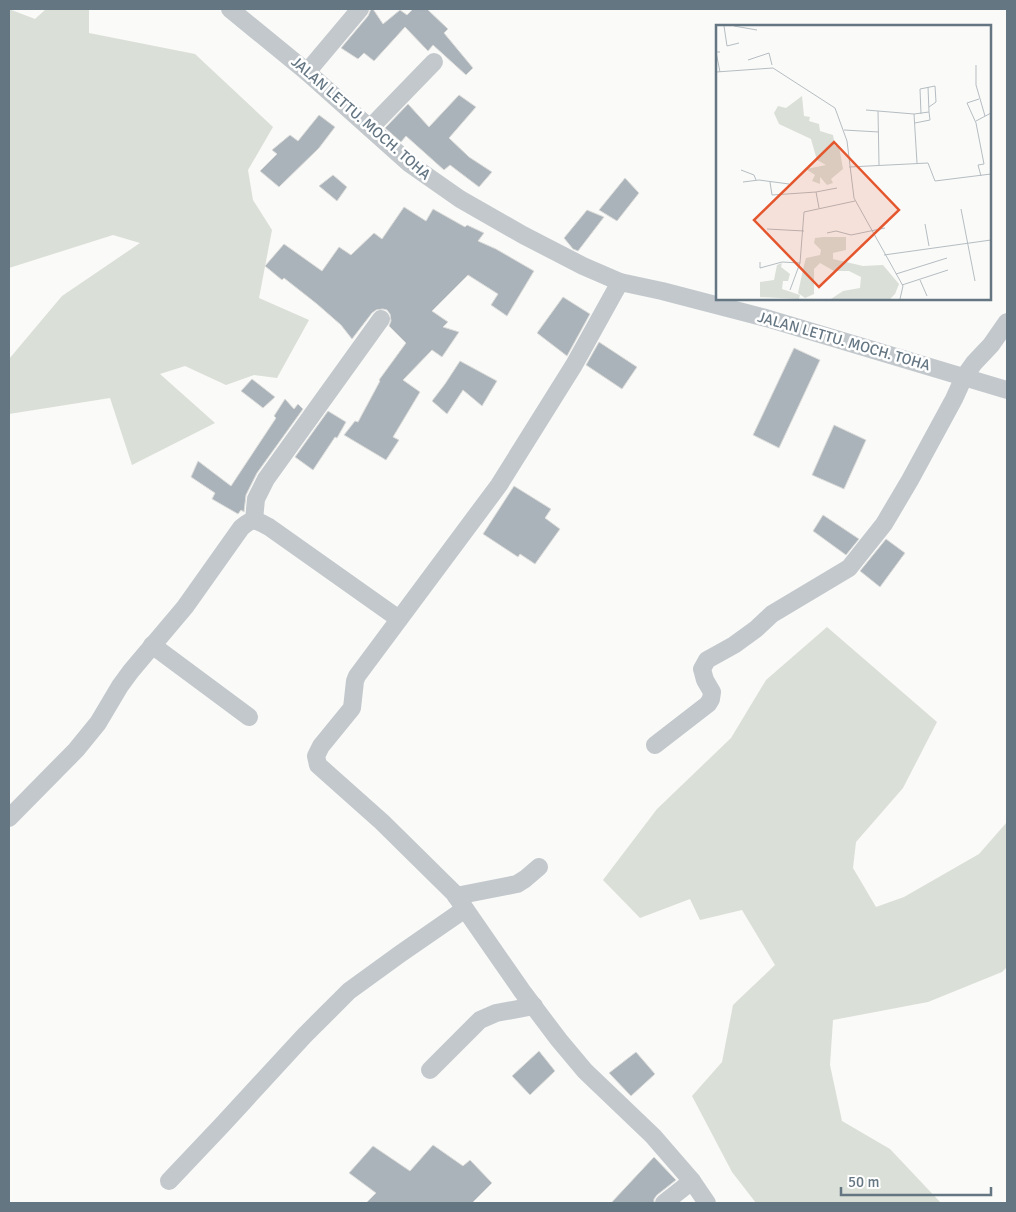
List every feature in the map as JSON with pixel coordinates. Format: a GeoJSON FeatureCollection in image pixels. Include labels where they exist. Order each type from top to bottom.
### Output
{"type":"FeatureCollection","features":[{"type":"Feature","properties":{"kind":"street","name":"JALAN LETTU. MOCH. TOHA"},"geometry":{"type":"LineString","coordinates":[[230,9],[307,72],[410,164],[460,199],[583,266],[620,282],[766,318],[1007,390]]}},
{"type":"Feature","properties":{"kind":"street"},"geometry":{"type":"LineString","coordinates":[[307,72],[360,9]]}},
{"type":"Feature","properties":{"kind":"street"},"geometry":{"type":"LineString","coordinates":[[370,128],[434,62]]}},
{"type":"Feature","properties":{"kind":"street"},"geometry":{"type":"LineString","coordinates":[[620,282],[574,365],[499,485],[357,676],[352,708],[321,746],[316,756],[318,765],[382,822],[461,902],[534,1006],[585,1071],[653,1136],[692,1181],[707,1203]]}},
{"type":"Feature","properties":{"kind":"street"},"geometry":{"type":"LineString","coordinates":[[254,520],[256,500],[266,479],[381,319]]}},
{"type":"Feature","properties":{"kind":"street"},"geometry":{"type":"LineString","coordinates":[[655,745],[708,704],[712,692],[705,680],[702,669],[707,660],[734,645],[756,629],[772,614],[849,568],[884,524],[950,407],[964,377],[991,345],[1007,322]]}},
{"type":"Feature","properties":{"kind":"street"},"geometry":{"type":"LineString","coordinates":[[9,818],[76,750],[98,723],[131,671],[185,608],[241,528],[249,521],[254,520],[269,527],[399,619]]}},
{"type":"Feature","properties":{"kind":"street"},"geometry":{"type":"LineString","coordinates":[[152,645],[249,717]]}},
{"type":"Feature","properties":{"kind":"street"},"geometry":{"type":"LineString","coordinates":[[169,1182],[304,1036],[349,991],[400,954],[461,902],[518,884],[539,868]]}},
{"type":"Feature","properties":{"kind":"street"},"geometry":{"type":"LineString","coordinates":[[430,1070],[480,1020],[496,1013],[534,1006]]}},
{"type":"Feature","properties":{"kind":"street"},"geometry":{"type":"LineString","coordinates":[[664,1203],[692,1181]]}},
{"type":"Feature","properties":{"kind":"shaded area"},"geometry":{"type":"Polygon","coordinates":[[[9,9],[35,19],[46,9],[89,9],[89,33],[195,54],[273,127],[248,170],[253,200],[272,230],[259,298],[309,320],[277,378],[254,375],[226,385],[185,366],[160,374],[215,423],[132,465],[110,398],[9,414],[9,359],[62,296],[140,243],[113,235],[9,268],[9,9]]]}},
{"type":"Feature","properties":{"kind":"shaded area"},"geometry":{"type":"Polygon","coordinates":[[[827,627],[937,722],[903,788],[856,842],[853,868],[876,907],[904,897],[979,854],[1007,822],[1007,967],[1002,972],[928,1002],[833,1020],[830,1065],[842,1121],[890,1149],[941,1203],[756,1203],[732,1172],[692,1096],[722,1062],[733,1005],[775,965],[742,910],[700,920],[690,899],[640,918],[603,880],[657,809],[731,738],[766,680],[827,627]]]}},
{"type":"Feature","properties":{"kind":"building"},"geometry":{"type":"Polygon","coordinates":[[[371,9],[373,9],[383,24],[400,10],[407,15],[413,9],[427,9],[448,29],[444,33],[473,68],[466,75],[433,45],[428,51],[405,27],[374,61],[364,53],[358,59],[341,48],[368,16],[371,9]]]}},
{"type":"Feature","properties":{"kind":"building"},"geometry":{"type":"Polygon","coordinates":[[[459,95],[476,107],[449,138],[469,157],[492,172],[479,187],[450,165],[444,170],[406,136],[401,142],[385,128],[408,104],[429,127],[459,95]]]}},
{"type":"Feature","properties":{"kind":"building"},"geometry":{"type":"Polygon","coordinates":[[[319,115],[335,127],[319,148],[279,187],[260,171],[277,154],[272,150],[290,135],[298,141],[319,115]]]}},
{"type":"Feature","properties":{"kind":"building"},"geometry":{"type":"Polygon","coordinates":[[[333,175],[347,187],[337,201],[319,186],[333,175]]]}},
{"type":"Feature","properties":{"kind":"building"},"geometry":{"type":"Polygon","coordinates":[[[625,178],[639,193],[617,221],[599,210],[625,178]]]}},
{"type":"Feature","properties":{"kind":"building"},"geometry":{"type":"Polygon","coordinates":[[[404,207],[426,221],[433,209],[465,227],[467,225],[484,233],[478,241],[534,271],[507,316],[491,305],[498,294],[468,275],[432,311],[448,322],[443,327],[459,332],[442,357],[432,350],[403,380],[420,392],[393,437],[399,440],[386,460],[344,435],[355,421],[358,422],[379,380],[406,343],[389,326],[391,321],[390,314],[387,310],[376,310],[352,339],[341,325],[317,304],[284,278],[282,280],[265,266],[284,244],[322,271],[339,247],[351,255],[374,233],[382,239],[404,207]]]}},
{"type":"Feature","properties":{"kind":"building"},"geometry":{"type":"Polygon","coordinates":[[[587,210],[604,217],[578,251],[573,249],[564,238],[587,210]]]}},
{"type":"Feature","properties":{"kind":"building"},"geometry":{"type":"Polygon","coordinates":[[[563,297],[590,314],[567,356],[537,333],[563,297]]]}},
{"type":"Feature","properties":{"kind":"building"},"geometry":{"type":"Polygon","coordinates":[[[599,342],[637,367],[622,389],[586,365],[599,342]]]}},
{"type":"Feature","properties":{"kind":"building"},"geometry":{"type":"Polygon","coordinates":[[[794,348],[820,360],[779,448],[753,435],[794,348]]]}},
{"type":"Feature","properties":{"kind":"building"},"geometry":{"type":"Polygon","coordinates":[[[460,361],[497,381],[482,406],[463,390],[447,414],[432,401],[460,361]]]}},
{"type":"Feature","properties":{"kind":"building"},"geometry":{"type":"Polygon","coordinates":[[[252,379],[275,397],[263,408],[241,391],[252,379]]]}},
{"type":"Feature","properties":{"kind":"building"},"geometry":{"type":"Polygon","coordinates":[[[285,399],[294,409],[298,404],[303,409],[257,473],[246,495],[244,512],[241,510],[238,514],[212,499],[215,493],[191,477],[198,461],[231,486],[276,418],[274,416],[285,399]]]}},
{"type":"Feature","properties":{"kind":"building"},"geometry":{"type":"Polygon","coordinates":[[[328,411],[346,422],[337,438],[335,437],[313,470],[295,457],[328,411]]]}},
{"type":"Feature","properties":{"kind":"building"},"geometry":{"type":"Polygon","coordinates":[[[834,425],[866,440],[844,489],[812,475],[834,425]]]}},
{"type":"Feature","properties":{"kind":"building"},"geometry":{"type":"Polygon","coordinates":[[[514,486],[551,509],[545,518],[560,529],[535,564],[520,554],[518,557],[483,534],[514,486]]]}},
{"type":"Feature","properties":{"kind":"building"},"geometry":{"type":"Polygon","coordinates":[[[823,515],[859,539],[846,555],[813,531],[823,515]]]}},
{"type":"Feature","properties":{"kind":"building"},"geometry":{"type":"Polygon","coordinates":[[[886,539],[905,553],[880,587],[860,571],[886,539]]]}},
{"type":"Feature","properties":{"kind":"building"},"geometry":{"type":"Polygon","coordinates":[[[539,1051],[555,1071],[530,1095],[512,1076],[539,1051]]]}},
{"type":"Feature","properties":{"kind":"building"},"geometry":{"type":"Polygon","coordinates":[[[636,1052],[655,1074],[631,1096],[609,1073],[636,1052]]]}},
{"type":"Feature","properties":{"kind":"building"},"geometry":{"type":"Polygon","coordinates":[[[433,1145],[463,1166],[470,1160],[492,1183],[472,1203],[366,1203],[376,1193],[349,1173],[373,1146],[410,1171],[433,1145]]]}},
{"type":"Feature","properties":{"kind":"building"},"geometry":{"type":"Polygon","coordinates":[[[654,1157],[676,1180],[657,1195],[654,1203],[611,1203],[654,1157]]]}}]}
